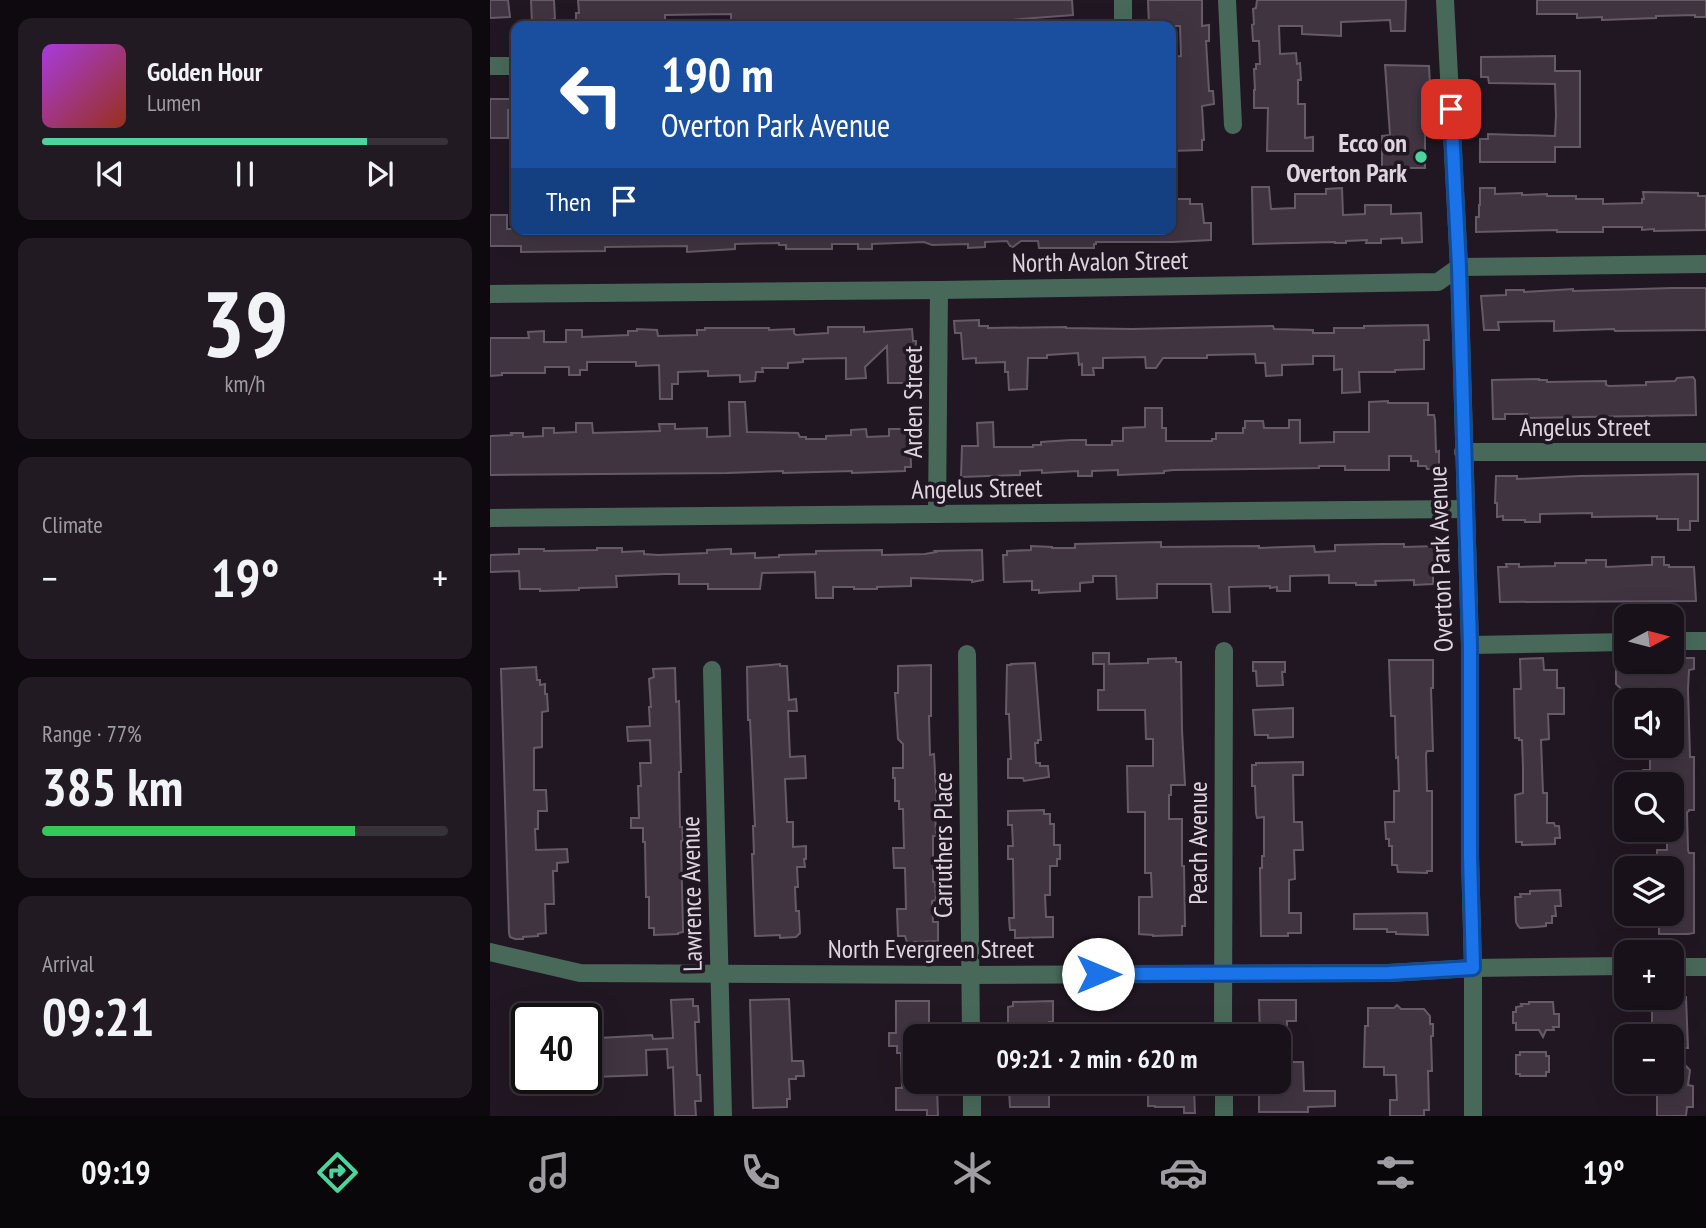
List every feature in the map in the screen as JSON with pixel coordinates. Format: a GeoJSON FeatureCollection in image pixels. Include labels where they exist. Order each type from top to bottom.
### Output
{"type":"FeatureCollection","features":[{"type":"Feature","properties":{"kind":"street"},"geometry":{"type":"LineString","coordinates":[[1123,0],[1123,21]]}},
{"type":"Feature","properties":{"kind":"street"},"geometry":{"type":"LineString","coordinates":[[1227,0],[1233,125]]}},
{"type":"Feature","properties":{"kind":"street","name":"Overton Park Avenue"},"geometry":{"type":"LineString","coordinates":[[1445,0],[1459,267],[1470,645],[1473,1116]]}},
{"type":"Feature","properties":{"kind":"street"},"geometry":{"type":"LineString","coordinates":[[490,66],[511,66]]}},
{"type":"Feature","properties":{"kind":"street","name":"North Avalon Street"},"geometry":{"type":"LineString","coordinates":[[490,294],[1438,282],[1459,267],[1706,264]]}},
{"type":"Feature","properties":{"kind":"street","name":"Arden Street"},"geometry":{"type":"LineString","coordinates":[[937,514],[939,290]]}},
{"type":"Feature","properties":{"kind":"street","name":"Angelus Street"},"geometry":{"type":"LineString","coordinates":[[1463,452],[1706,452]]}},
{"type":"Feature","properties":{"kind":"street","name":"Angelus Street"},"geometry":{"type":"LineString","coordinates":[[490,518],[1465,509]]}},
{"type":"Feature","properties":{"kind":"street"},"geometry":{"type":"LineString","coordinates":[[1684,641],[1706,640]]}},
{"type":"Feature","properties":{"kind":"street"},"geometry":{"type":"LineString","coordinates":[[1470,645],[1614,642]]}},
{"type":"Feature","properties":{"kind":"street","name":"Peach Avenue"},"geometry":{"type":"LineString","coordinates":[[1223,1024],[1224,650]]}},
{"type":"Feature","properties":{"kind":"street","name":"Carruthers Place"},"geometry":{"type":"LineString","coordinates":[[967,654],[971,1024]]}},
{"type":"Feature","properties":{"kind":"street","name":"Lawrence Avenue"},"geometry":{"type":"LineString","coordinates":[[712,670],[723,1116]]}},
{"type":"Feature","properties":{"kind":"street","name":"North Evergreen Street"},"geometry":{"type":"LineString","coordinates":[[490,952],[580,973],[719,975],[1389,973],[1473,968],[1614,966]]}},
{"type":"Feature","properties":{"kind":"street"},"geometry":{"type":"LineString","coordinates":[[1684,967],[1706,967]]}},
{"type":"Feature","properties":{"kind":"street"},"geometry":{"type":"LineString","coordinates":[[972,1094],[972,1116]]}},
{"type":"Feature","properties":{"kind":"street"},"geometry":{"type":"LineString","coordinates":[[1224,1094],[1224,1116]]}},
{"type":"Feature","properties":{"kind":"building"},"geometry":{"type":"Polygon","coordinates":[[[490,0],[508,0],[510,17],[490,18],[490,0]]]}},
{"type":"Feature","properties":{"kind":"building"},"geometry":{"type":"Polygon","coordinates":[[[531,0],[554,0],[555,19],[532,21],[531,0]]]}},
{"type":"Feature","properties":{"kind":"building"},"geometry":{"type":"Polygon","coordinates":[[[578,0],[1072,0],[1073,15],[1013,21],[731,21],[731,14],[665,15],[665,21],[576,21],[576,13],[579,13],[578,0]]]}},
{"type":"Feature","properties":{"kind":"building"},"geometry":{"type":"Polygon","coordinates":[[[1148,0],[1202,0],[1202,26],[1209,25],[1209,41],[1206,41],[1209,91],[1213,91],[1214,104],[1202,106],[1202,150],[1176,151],[1176,56],[1181,56],[1180,26],[1176,26],[1176,21],[1149,21],[1148,0]]]}},
{"type":"Feature","properties":{"kind":"building"},"geometry":{"type":"Polygon","coordinates":[[[1257,0],[1406,0],[1405,31],[1391,31],[1390,20],[1341,22],[1341,36],[1302,34],[1302,26],[1279,26],[1280,54],[1296,53],[1297,64],[1300,63],[1298,104],[1305,104],[1305,138],[1313,137],[1313,151],[1267,151],[1268,108],[1254,108],[1254,69],[1256,64],[1260,64],[1259,41],[1253,41],[1252,25],[1253,9],[1256,8],[1257,0]]]}},
{"type":"Feature","properties":{"kind":"building"},"geometry":{"type":"Polygon","coordinates":[[[1537,0],[1706,0],[1706,17],[1656,16],[1602,20],[1602,17],[1577,18],[1577,14],[1537,14],[1537,0]]]}},
{"type":"Feature","properties":{"kind":"building"},"geometry":{"type":"Polygon","coordinates":[[[1555,56],[1555,71],[1580,71],[1580,147],[1555,147],[1555,162],[1480,162],[1480,139],[1488,139],[1488,134],[1555,136],[1556,115],[1555,84],[1489,83],[1488,77],[1481,77],[1481,57],[1555,56]]]}},
{"type":"Feature","properties":{"kind":"building"},"geometry":{"type":"Polygon","coordinates":[[[1385,65],[1429,66],[1432,124],[1425,125],[1425,168],[1382,168],[1382,136],[1390,135],[1385,65]]]}},
{"type":"Feature","properties":{"kind":"building"},"geometry":{"type":"Polygon","coordinates":[[[490,99],[511,99],[511,110],[508,110],[508,138],[490,138],[490,99]]]}},
{"type":"Feature","properties":{"kind":"building"},"geometry":{"type":"Polygon","coordinates":[[[1252,187],[1269,187],[1271,209],[1295,208],[1295,194],[1326,194],[1326,189],[1342,188],[1343,215],[1365,214],[1365,205],[1391,205],[1391,214],[1421,213],[1422,242],[1402,243],[1402,238],[1381,239],[1381,243],[1366,243],[1367,240],[1346,243],[1253,244],[1252,187]]]}},
{"type":"Feature","properties":{"kind":"building"},"geometry":{"type":"Polygon","coordinates":[[[1480,188],[1495,188],[1495,194],[1547,194],[1576,196],[1576,199],[1603,199],[1603,204],[1642,203],[1643,192],[1698,193],[1698,196],[1706,196],[1706,230],[1654,231],[1642,230],[1642,227],[1603,227],[1603,232],[1476,232],[1480,188]]]}},
{"type":"Feature","properties":{"kind":"building"},"geometry":{"type":"Polygon","coordinates":[[[1176,199],[1190,199],[1190,204],[1202,204],[1204,223],[1211,223],[1211,240],[1096,242],[1094,248],[1039,248],[1038,241],[1021,241],[1013,247],[1007,241],[985,242],[985,247],[968,248],[968,244],[932,245],[924,242],[872,244],[872,249],[858,249],[858,244],[832,244],[832,249],[786,249],[786,245],[779,243],[735,244],[735,249],[687,252],[687,246],[521,252],[521,246],[490,246],[490,215],[507,215],[507,229],[511,229],[511,235],[1176,235],[1176,199]]]}},
{"type":"Feature","properties":{"kind":"building"},"geometry":{"type":"Polygon","coordinates":[[[1706,288],[1706,330],[1554,331],[1554,321],[1498,322],[1499,330],[1484,330],[1481,296],[1506,295],[1506,290],[1524,292],[1706,288]]]}},
{"type":"Feature","properties":{"kind":"building"},"geometry":{"type":"Polygon","coordinates":[[[979,320],[979,326],[988,328],[1273,326],[1274,329],[1313,330],[1313,333],[1334,333],[1334,328],[1428,325],[1429,340],[1424,340],[1424,369],[1359,372],[1360,392],[1342,393],[1342,369],[1334,370],[1334,356],[1313,356],[1313,364],[1282,365],[1282,375],[1266,376],[1265,363],[1256,363],[1255,354],[1163,358],[1156,368],[1146,368],[1145,357],[1103,358],[1103,368],[1093,368],[1094,375],[1082,375],[1078,353],[1047,355],[1047,358],[1028,358],[1027,389],[1009,390],[1005,362],[976,363],[976,358],[963,359],[961,333],[955,333],[954,321],[979,320]]]}},
{"type":"Feature","properties":{"kind":"building"},"geometry":{"type":"Polygon","coordinates":[[[828,327],[864,327],[864,332],[912,329],[916,352],[911,383],[888,383],[887,346],[865,367],[866,378],[846,379],[846,358],[803,359],[803,362],[788,363],[788,368],[762,368],[763,372],[756,372],[755,381],[740,382],[740,375],[708,376],[708,371],[678,372],[678,384],[672,384],[672,399],[660,399],[659,365],[636,366],[636,362],[587,362],[587,370],[580,370],[580,375],[569,375],[569,367],[545,367],[545,373],[502,373],[490,376],[490,338],[529,338],[528,332],[544,331],[544,342],[566,342],[566,330],[582,330],[582,337],[628,335],[628,331],[637,329],[657,330],[658,336],[697,335],[697,330],[705,328],[794,329],[796,335],[828,333],[828,327]]]}},
{"type":"Feature","properties":{"kind":"building"},"geometry":{"type":"Polygon","coordinates":[[[1693,377],[1696,415],[1527,418],[1527,414],[1505,414],[1505,419],[1493,419],[1492,380],[1606,381],[1609,386],[1646,385],[1646,382],[1693,377]]]}},
{"type":"Feature","properties":{"kind":"building"},"geometry":{"type":"Polygon","coordinates":[[[729,402],[745,402],[747,432],[798,433],[806,439],[826,439],[826,436],[851,435],[851,430],[866,429],[867,437],[889,436],[889,429],[910,429],[911,467],[905,467],[905,471],[852,473],[783,471],[490,475],[490,436],[523,433],[523,437],[543,436],[543,428],[554,428],[554,433],[576,432],[576,423],[592,423],[593,433],[660,431],[659,424],[675,424],[675,429],[707,428],[707,437],[730,436],[729,402]]]}},
{"type":"Feature","properties":{"kind":"building"},"geometry":{"type":"Polygon","coordinates":[[[1369,402],[1428,403],[1428,415],[1434,415],[1435,420],[1439,469],[1418,466],[1418,461],[1411,461],[1411,456],[1389,456],[1389,470],[1345,470],[1345,466],[1319,466],[1174,470],[1118,475],[1118,470],[1092,471],[1092,476],[1078,476],[1078,471],[1042,473],[1042,470],[1020,471],[1020,475],[961,477],[962,446],[978,446],[977,423],[993,422],[994,447],[1033,447],[1041,445],[1041,442],[1071,440],[1086,440],[1086,445],[1112,445],[1112,441],[1123,441],[1123,428],[1145,427],[1145,408],[1162,408],[1162,428],[1166,428],[1166,441],[1212,441],[1216,439],[1216,433],[1243,433],[1245,421],[1263,421],[1264,428],[1289,428],[1289,420],[1300,420],[1300,443],[1334,442],[1334,432],[1369,432],[1369,402]]]}},
{"type":"Feature","properties":{"kind":"building"},"geometry":{"type":"Polygon","coordinates":[[[1698,474],[1698,521],[1690,521],[1690,530],[1678,530],[1678,519],[1657,519],[1657,516],[1592,517],[1592,513],[1540,514],[1540,522],[1503,520],[1503,516],[1497,517],[1496,476],[1517,476],[1517,479],[1698,474]]]}},
{"type":"Feature","properties":{"kind":"building"},"geometry":{"type":"Polygon","coordinates":[[[1161,542],[1161,547],[1314,546],[1315,552],[1335,551],[1335,545],[1436,546],[1437,565],[1433,571],[1433,584],[1414,585],[1414,580],[1375,581],[1376,585],[1329,583],[1329,575],[1290,576],[1290,591],[1277,591],[1277,587],[1270,586],[1229,587],[1230,612],[1213,612],[1211,584],[1157,584],[1157,598],[1117,599],[1116,576],[1093,576],[1093,582],[1080,583],[1080,591],[1039,593],[1039,590],[1032,590],[1032,581],[1004,582],[1003,555],[1007,555],[1007,551],[1031,550],[1031,546],[1075,548],[1075,544],[1161,542]]]}},
{"type":"Feature","properties":{"kind":"building"},"geometry":{"type":"Polygon","coordinates":[[[622,548],[622,552],[644,551],[644,554],[658,555],[731,549],[731,554],[755,553],[755,558],[816,554],[816,551],[882,550],[882,555],[982,550],[983,580],[972,582],[911,578],[911,586],[877,589],[833,587],[833,598],[816,598],[815,572],[762,573],[760,589],[708,589],[708,584],[679,584],[679,574],[665,574],[616,576],[617,587],[540,591],[520,589],[519,571],[490,572],[490,555],[519,554],[519,549],[544,551],[622,548]]]}},
{"type":"Feature","properties":{"kind":"building"},"geometry":{"type":"Polygon","coordinates":[[[1652,557],[1664,557],[1664,565],[1669,567],[1694,567],[1696,601],[1500,602],[1498,567],[1507,567],[1506,564],[1519,564],[1519,567],[1555,566],[1555,563],[1606,560],[1606,567],[1652,565],[1652,557]]]}},
{"type":"Feature","properties":{"kind":"building"},"geometry":{"type":"Polygon","coordinates":[[[1093,653],[1109,653],[1109,664],[1148,663],[1148,659],[1176,658],[1176,662],[1181,662],[1185,785],[1171,785],[1169,819],[1182,819],[1185,926],[1182,926],[1182,935],[1139,934],[1139,897],[1152,897],[1151,873],[1145,873],[1145,812],[1128,812],[1127,766],[1153,766],[1153,739],[1146,739],[1145,710],[1098,710],[1098,690],[1104,690],[1104,664],[1093,664],[1093,653]]]}},
{"type":"Feature","properties":{"kind":"building"},"geometry":{"type":"Polygon","coordinates":[[[1684,654],[1685,658],[1694,658],[1694,669],[1689,670],[1688,689],[1690,757],[1694,757],[1694,810],[1687,812],[1688,850],[1689,853],[1694,853],[1694,933],[1659,934],[1659,926],[1684,926],[1684,856],[1657,856],[1657,850],[1667,850],[1667,842],[1684,842],[1684,772],[1643,772],[1650,770],[1650,758],[1684,758],[1684,688],[1620,688],[1616,684],[1616,674],[1684,674],[1684,654]]]}},
{"type":"Feature","properties":{"kind":"building"},"geometry":{"type":"Polygon","coordinates":[[[1543,658],[1544,670],[1557,670],[1557,688],[1564,688],[1564,714],[1548,714],[1549,739],[1541,740],[1543,793],[1547,793],[1547,823],[1559,826],[1560,838],[1555,838],[1555,844],[1522,845],[1522,842],[1516,842],[1515,795],[1523,793],[1523,767],[1522,740],[1515,738],[1514,689],[1521,689],[1520,659],[1543,658]]]}},
{"type":"Feature","properties":{"kind":"building"},"geometry":{"type":"Polygon","coordinates":[[[1389,660],[1433,660],[1433,751],[1427,751],[1426,754],[1427,791],[1432,791],[1432,871],[1427,873],[1398,872],[1397,865],[1392,865],[1392,846],[1389,846],[1389,839],[1386,839],[1385,822],[1394,822],[1394,791],[1399,791],[1395,716],[1391,716],[1389,660]]]}},
{"type":"Feature","properties":{"kind":"building"},"geometry":{"type":"Polygon","coordinates":[[[1253,662],[1285,662],[1285,672],[1282,672],[1283,685],[1257,686],[1253,662]]]}},
{"type":"Feature","properties":{"kind":"building"},"geometry":{"type":"Polygon","coordinates":[[[1035,663],[1041,740],[1035,743],[1036,763],[1048,766],[1049,777],[1024,781],[1023,778],[1008,778],[1008,759],[1011,759],[1009,714],[1006,714],[1007,665],[1035,663]]]}},
{"type":"Feature","properties":{"kind":"building"},"geometry":{"type":"Polygon","coordinates":[[[780,664],[787,666],[789,700],[796,699],[797,711],[788,711],[790,757],[805,756],[806,778],[785,779],[787,822],[793,822],[793,847],[806,846],[806,859],[805,867],[797,867],[798,887],[795,887],[800,933],[796,937],[780,938],[780,935],[755,936],[752,854],[755,826],[747,667],[780,664]]]}},
{"type":"Feature","properties":{"kind":"building"},"geometry":{"type":"Polygon","coordinates":[[[931,665],[930,755],[934,754],[937,809],[936,836],[933,836],[933,882],[936,900],[932,901],[933,922],[938,922],[938,941],[914,942],[908,946],[905,936],[898,936],[897,909],[906,909],[905,868],[894,868],[893,848],[904,848],[903,809],[899,809],[899,801],[895,801],[893,778],[893,768],[903,768],[903,744],[898,739],[895,693],[898,693],[898,666],[931,665]]]}},
{"type":"Feature","properties":{"kind":"building"},"geometry":{"type":"Polygon","coordinates":[[[536,667],[537,680],[540,680],[540,685],[545,684],[548,711],[542,712],[542,747],[534,748],[534,790],[546,790],[547,811],[538,811],[536,850],[567,849],[568,862],[557,863],[557,871],[553,871],[554,904],[545,904],[546,933],[515,939],[510,937],[509,933],[501,669],[536,667]]]}},
{"type":"Feature","properties":{"kind":"building"},"geometry":{"type":"Polygon","coordinates":[[[675,668],[676,702],[679,701],[683,932],[654,935],[654,928],[649,928],[643,828],[631,828],[631,818],[639,818],[640,763],[651,763],[650,740],[628,741],[627,727],[650,726],[649,679],[654,677],[653,669],[675,668]]]}},
{"type":"Feature","properties":{"kind":"building"},"geometry":{"type":"Polygon","coordinates":[[[1293,708],[1293,737],[1268,738],[1268,735],[1255,735],[1253,710],[1293,708]]]}},
{"type":"Feature","properties":{"kind":"building"},"geometry":{"type":"Polygon","coordinates":[[[1303,762],[1303,775],[1293,775],[1294,822],[1302,822],[1303,850],[1294,850],[1295,879],[1289,880],[1289,913],[1301,913],[1301,933],[1261,936],[1260,868],[1264,856],[1264,817],[1257,818],[1252,765],[1303,762]]]}},
{"type":"Feature","properties":{"kind":"building"},"geometry":{"type":"Polygon","coordinates":[[[1044,810],[1044,814],[1050,814],[1050,824],[1054,824],[1054,845],[1060,845],[1057,866],[1050,866],[1050,895],[1045,895],[1046,917],[1053,917],[1053,937],[1015,938],[1015,930],[1010,930],[1009,918],[1014,918],[1013,859],[1008,859],[1008,846],[1013,846],[1012,825],[1008,825],[1008,811],[1044,810]]]}},
{"type":"Feature","properties":{"kind":"building"},"geometry":{"type":"Polygon","coordinates":[[[1560,890],[1561,906],[1555,906],[1556,916],[1552,916],[1552,923],[1536,927],[1518,926],[1515,897],[1530,894],[1530,891],[1560,890]]]}},
{"type":"Feature","properties":{"kind":"building"},"geometry":{"type":"Polygon","coordinates":[[[1427,913],[1428,935],[1396,934],[1387,932],[1387,929],[1354,929],[1354,914],[1427,913]]]}},
{"type":"Feature","properties":{"kind":"building"},"geometry":{"type":"Polygon","coordinates":[[[1684,997],[1688,1048],[1684,1048],[1684,1024],[1652,1024],[1652,1010],[1684,1010],[1684,997]]]}},
{"type":"Feature","properties":{"kind":"building"},"geometry":{"type":"Polygon","coordinates":[[[693,999],[693,1006],[698,1006],[699,1022],[695,1022],[701,1101],[695,1101],[696,1116],[675,1116],[673,1067],[668,1068],[667,1049],[646,1050],[647,1075],[602,1077],[602,1038],[652,1035],[653,1039],[673,1038],[671,1000],[693,999]]]}},
{"type":"Feature","properties":{"kind":"building"},"geometry":{"type":"Polygon","coordinates":[[[789,999],[792,1061],[803,1061],[804,1076],[789,1079],[790,1099],[787,1099],[787,1107],[753,1108],[750,1000],[789,999]]]}},
{"type":"Feature","properties":{"kind":"building"},"geometry":{"type":"Polygon","coordinates":[[[1259,1000],[1296,1000],[1296,1021],[1287,1021],[1287,1024],[1260,1024],[1259,1000]]]}},
{"type":"Feature","properties":{"kind":"building"},"geometry":{"type":"Polygon","coordinates":[[[896,1001],[929,1001],[929,1024],[903,1024],[903,1094],[937,1094],[938,1116],[927,1116],[927,1110],[896,1110],[896,1088],[902,1088],[901,1053],[897,1053],[897,1046],[889,1046],[889,1033],[896,1033],[896,1001]]]}},
{"type":"Feature","properties":{"kind":"building"},"geometry":{"type":"Polygon","coordinates":[[[1053,1001],[1053,1022],[1008,1024],[1008,1007],[1013,1006],[1013,1002],[1053,1001]]]}},
{"type":"Feature","properties":{"kind":"building"},"geometry":{"type":"Polygon","coordinates":[[[1529,1002],[1553,1002],[1554,1014],[1559,1014],[1559,1027],[1546,1030],[1543,1037],[1539,1030],[1516,1030],[1513,1012],[1516,1012],[1516,1007],[1529,1002]]]}},
{"type":"Feature","properties":{"kind":"building"},"geometry":{"type":"Polygon","coordinates":[[[1397,1005],[1401,1009],[1424,1009],[1430,1016],[1430,1024],[1433,1024],[1432,1071],[1428,1071],[1429,1110],[1424,1110],[1424,1116],[1390,1116],[1390,1100],[1397,1100],[1396,1075],[1384,1075],[1384,1067],[1364,1067],[1368,1008],[1394,1008],[1397,1005]]]}},
{"type":"Feature","properties":{"kind":"building"},"geometry":{"type":"Polygon","coordinates":[[[1520,1052],[1546,1052],[1546,1056],[1549,1056],[1549,1072],[1546,1072],[1546,1076],[1516,1074],[1516,1055],[1520,1055],[1520,1052]]]}},
{"type":"Feature","properties":{"kind":"building"},"geometry":{"type":"Polygon","coordinates":[[[1291,1062],[1303,1062],[1304,1091],[1335,1091],[1335,1106],[1308,1107],[1308,1112],[1259,1112],[1259,1094],[1291,1094],[1291,1062]]]}},
{"type":"Feature","properties":{"kind":"building"},"geometry":{"type":"Polygon","coordinates":[[[1684,1064],[1690,1070],[1688,1085],[1693,1086],[1693,1107],[1687,1107],[1686,1116],[1657,1116],[1655,1095],[1684,1094],[1684,1064]]]}},
{"type":"Feature","properties":{"kind":"building"},"geometry":{"type":"Polygon","coordinates":[[[1009,1094],[1049,1094],[1049,1107],[1010,1107],[1009,1094]]]}},
{"type":"Feature","properties":{"kind":"building"},"geometry":{"type":"Polygon","coordinates":[[[1148,1094],[1194,1094],[1195,1113],[1184,1113],[1184,1107],[1148,1106],[1148,1094]]]}},
{"type":"Feature","properties":{"kind":"place","name":"Ecco on Overton Park"},"geometry":{"type":"Point","coordinates":[1421,157]}},
{"type":"Feature","properties":{"kind":"route"},"geometry":{"type":"LineString","coordinates":[[1098,974],[1389,973],[1473,968],[1470,645],[1459,267],[1451,109]]}}]}
